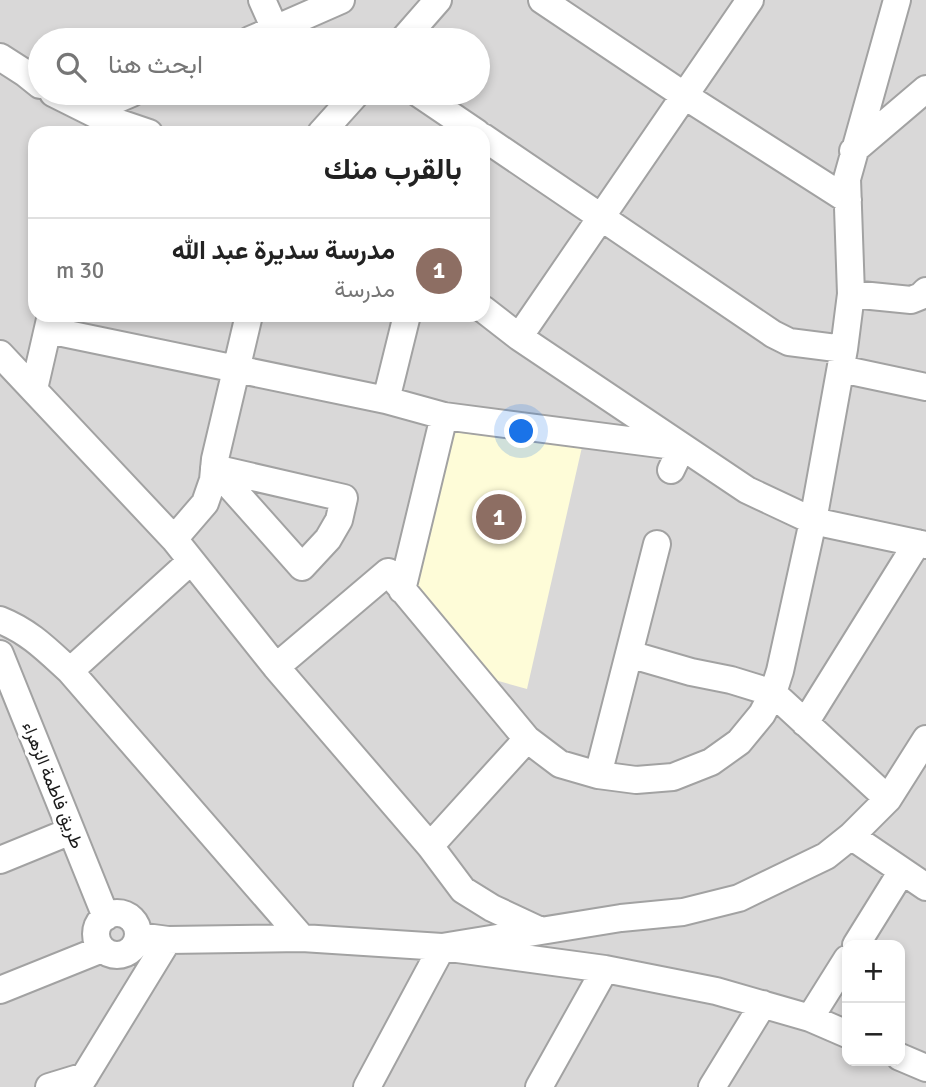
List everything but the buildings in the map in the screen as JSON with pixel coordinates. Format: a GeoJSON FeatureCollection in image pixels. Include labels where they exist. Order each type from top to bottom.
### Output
{"type":"FeatureCollection","features":[{"type":"Feature","properties":{"kind":"street"},"geometry":{"type":"LineString","coordinates":[[262,0],[275,28]]}},
{"type":"Feature","properties":{"kind":"street"},"geometry":{"type":"LineString","coordinates":[[277,28],[341,0]]}},
{"type":"Feature","properties":{"kind":"street"},"geometry":{"type":"LineString","coordinates":[[414,28],[438,0]]}},
{"type":"Feature","properties":{"kind":"street"},"geometry":{"type":"LineString","coordinates":[[542,0],[685,96],[848,200]]}},
{"type":"Feature","properties":{"kind":"street"},"geometry":{"type":"LineString","coordinates":[[519,337],[750,0]]}},
{"type":"Feature","properties":{"kind":"street"},"geometry":{"type":"LineString","coordinates":[[276,667],[388,572],[527,740],[560,764],[598,775],[636,780],[673,777],[711,762],[739,742],[762,714],[773,693],[813,521],[843,359],[851,293],[847,179],[897,0]]}},
{"type":"Feature","properties":{"kind":"street"},"geometry":{"type":"LineString","coordinates":[[0,57],[28,75]]}},
{"type":"Feature","properties":{"kind":"street"},"geometry":{"type":"LineString","coordinates":[[853,151],[926,89]]}},
{"type":"Feature","properties":{"kind":"street"},"geometry":{"type":"LineString","coordinates":[[71,105],[94,120],[119,126]]}},
{"type":"Feature","properties":{"kind":"street"},"geometry":{"type":"LineString","coordinates":[[94,120],[115,105]]}},
{"type":"Feature","properties":{"kind":"street"},"geometry":{"type":"LineString","coordinates":[[327,126],[346,105]]}},
{"type":"Feature","properties":{"kind":"street"},"geometry":{"type":"LineString","coordinates":[[436,105],[467,126]]}},
{"type":"Feature","properties":{"kind":"street"},"geometry":{"type":"LineString","coordinates":[[490,142],[773,334],[926,387]]}},
{"type":"Feature","properties":{"kind":"street"},"geometry":{"type":"LineString","coordinates":[[851,293],[911,300],[926,291]]}},
{"type":"Feature","properties":{"kind":"street"},"geometry":{"type":"LineString","coordinates":[[490,314],[677,458],[813,521],[921,544],[805,723]]}},
{"type":"Feature","properties":{"kind":"street"},"geometry":{"type":"LineString","coordinates":[[34,389],[50,322],[236,368],[386,400],[444,416],[677,458]]}},
{"type":"Feature","properties":{"kind":"street"},"geometry":{"type":"LineString","coordinates":[[174,539],[205,503],[213,480],[215,459],[247,322]]}},
{"type":"Feature","properties":{"kind":"street"},"geometry":{"type":"LineString","coordinates":[[386,400],[405,322]]}},
{"type":"Feature","properties":{"kind":"street"},"geometry":{"type":"LineString","coordinates":[[0,354],[174,539],[276,667],[429,846],[463,890],[492,908],[540,930]]}},
{"type":"Feature","properties":{"kind":"street"},"geometry":{"type":"LineString","coordinates":[[402,590],[444,416]]}},
{"type":"Feature","properties":{"kind":"street"},"geometry":{"type":"LineString","coordinates":[[214,468],[344,498],[339,520],[328,539],[302,567],[214,468]]}},
{"type":"Feature","properties":{"kind":"street"},"geometry":{"type":"LineString","coordinates":[[598,775],[657,544]]}},
{"type":"Feature","properties":{"kind":"street"},"geometry":{"type":"LineString","coordinates":[[70,671],[191,561]]}},
{"type":"Feature","properties":{"kind":"street"},"geometry":{"type":"LineString","coordinates":[[0,620],[35,638],[70,671],[302,938]]}},
{"type":"Feature","properties":{"kind":"street","name":"طريق فاطمة الزهراء"},"geometry":{"type":"LineString","coordinates":[[0,654],[106,917]]}},
{"type":"Feature","properties":{"kind":"street"},"geometry":{"type":"LineString","coordinates":[[629,654],[773,693],[888,799]]}},
{"type":"Feature","properties":{"kind":"street"},"geometry":{"type":"LineString","coordinates":[[442,947],[621,918],[683,912],[739,898],[826,856],[851,836],[888,799],[926,739]]}},
{"type":"Feature","properties":{"kind":"street"},"geometry":{"type":"LineString","coordinates":[[429,846],[527,740]]}},
{"type":"Feature","properties":{"kind":"street"},"geometry":{"type":"LineString","coordinates":[[0,860],[71,831]]}},
{"type":"Feature","properties":{"kind":"street"},"geometry":{"type":"LineString","coordinates":[[851,836],[926,887]]}},
{"type":"Feature","properties":{"kind":"street"},"geometry":{"type":"LineString","coordinates":[[859,940],[902,871]]}},
{"type":"Feature","properties":{"kind":"street"},"geometry":{"type":"LineString","coordinates":[[121,914],[133,921],[138,936],[132,949],[122,955],[115,955],[102,949],[96,935],[106,917],[121,914]]}},
{"type":"Feature","properties":{"kind":"street"},"geometry":{"type":"LineString","coordinates":[[138,936],[168,940],[302,938],[442,947],[605,969],[716,991],[810,1018],[842,1032]]}},
{"type":"Feature","properties":{"kind":"street"},"geometry":{"type":"LineString","coordinates":[[49,1087],[82,1081],[168,940]]}},
{"type":"Feature","properties":{"kind":"street"},"geometry":{"type":"LineString","coordinates":[[367,1087],[442,947]]}},
{"type":"Feature","properties":{"kind":"street"},"geometry":{"type":"LineString","coordinates":[[0,990],[102,949]]}},
{"type":"Feature","properties":{"kind":"street"},"geometry":{"type":"LineString","coordinates":[[810,1018],[842,967]]}},
{"type":"Feature","properties":{"kind":"street"},"geometry":{"type":"LineString","coordinates":[[539,1087],[605,969]]}},
{"type":"Feature","properties":{"kind":"street"},"geometry":{"type":"LineString","coordinates":[[712,1087],[763,1004]]}},
{"type":"Feature","properties":{"kind":"street"},"geometry":{"type":"LineString","coordinates":[[905,1059],[926,1068]]}},
{"type":"Feature","properties":{"kind":"shaded area"},"geometry":{"type":"Polygon","coordinates":[[[0,0],[926,0],[926,1087],[0,1087],[0,0]]]}},
{"type":"Feature","properties":{"kind":"shaded area"},"geometry":{"type":"Polygon","coordinates":[[[453,432],[582,447],[527,689],[481,676],[414,588],[453,432]]]}},
{"type":"Feature","properties":{"kind":"place","name":"مدرسة سديرة عبد الله"},"geometry":{"type":"Point","coordinates":[499,517]}}]}
